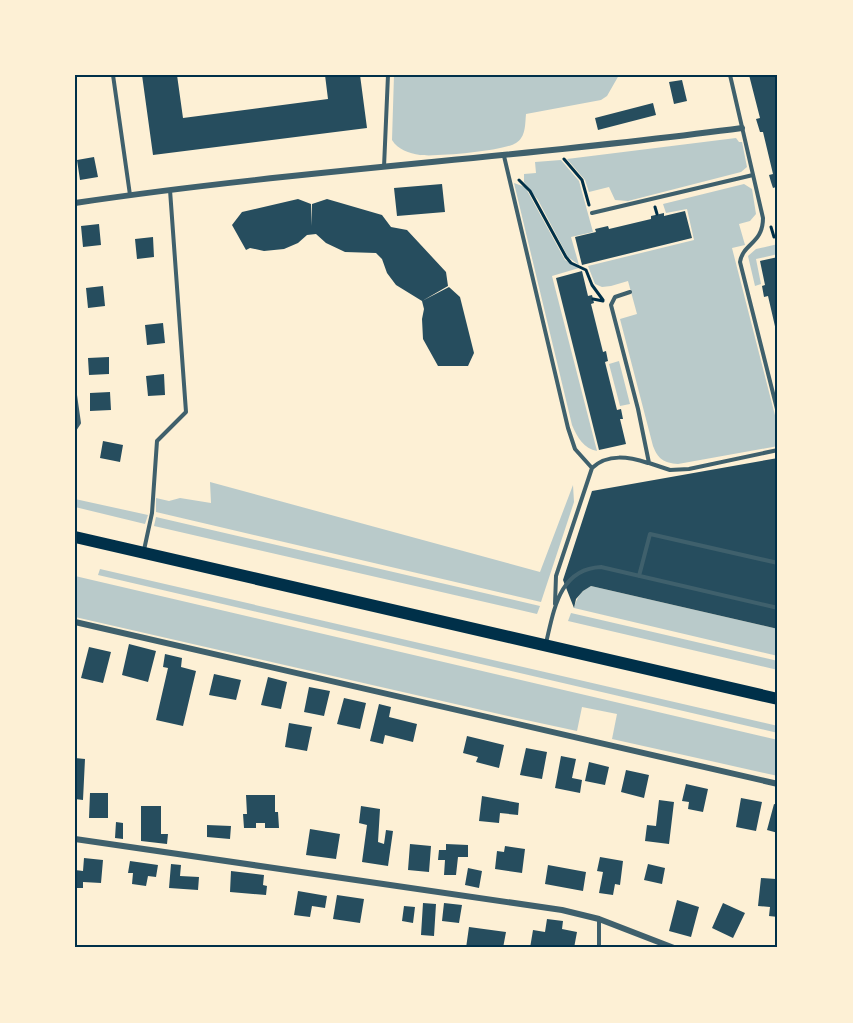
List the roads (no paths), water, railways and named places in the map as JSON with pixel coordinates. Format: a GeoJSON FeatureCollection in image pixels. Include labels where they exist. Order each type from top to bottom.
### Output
{"type":"FeatureCollection","features":[{"type":"Feature","properties":{"kind":"main road"},"geometry":{"type":"LineString","coordinates":[[75,537],[778,699]]}},
{"type":"Feature","properties":{"kind":"street"},"geometry":{"type":"LineString","coordinates":[[75,203],[170,190],[504,156],[742,128]]}},
{"type":"Feature","properties":{"kind":"street"},"geometry":{"type":"LineString","coordinates":[[75,622],[778,784]]}},
{"type":"Feature","properties":{"kind":"street"},"geometry":{"type":"LineString","coordinates":[[75,839],[562,910],[600,919],[675,948]]}},
{"type":"Feature","properties":{"kind":"lane"},"geometry":{"type":"LineString","coordinates":[[113,75],[129,195]]}},
{"type":"Feature","properties":{"kind":"lane"},"geometry":{"type":"LineString","coordinates":[[384,167],[388,75]]}},
{"type":"Feature","properties":{"kind":"lane"},"geometry":{"type":"LineString","coordinates":[[730,75],[763,218],[763,228],[756,241],[741,255],[740,262],[778,413]]}},
{"type":"Feature","properties":{"kind":"lane"},"geometry":{"type":"LineString","coordinates":[[504,156],[568,428],[575,449],[592,468]]}},
{"type":"Feature","properties":{"kind":"lane"},"geometry":{"type":"LineString","coordinates":[[592,213],[753,175]]}},
{"type":"Feature","properties":{"kind":"lane"},"geometry":{"type":"LineString","coordinates":[[144,553],[152,513],[158,441],[186,412],[170,190]]}},
{"type":"Feature","properties":{"kind":"lane"},"geometry":{"type":"LineString","coordinates":[[630,292],[615,297],[611,305],[649,463]]}},
{"type":"Feature","properties":{"kind":"lane"},"geometry":{"type":"LineString","coordinates":[[75,395],[78,423],[75,429]]}},
{"type":"Feature","properties":{"kind":"lane"},"geometry":{"type":"LineString","coordinates":[[555,607],[556,576],[592,468],[602,460],[619,457],[631,458],[670,470],[689,469],[778,450]]}},
{"type":"Feature","properties":{"kind":"lane"},"geometry":{"type":"LineString","coordinates":[[639,576],[650,534],[778,563]]}},
{"type":"Feature","properties":{"kind":"lane"},"geometry":{"type":"LineString","coordinates":[[545,646],[555,607],[565,585],[577,574],[589,568],[601,567],[778,608]]}},
{"type":"Feature","properties":{"kind":"lane"},"geometry":{"type":"LineString","coordinates":[[599,948],[600,919]]}}]}
